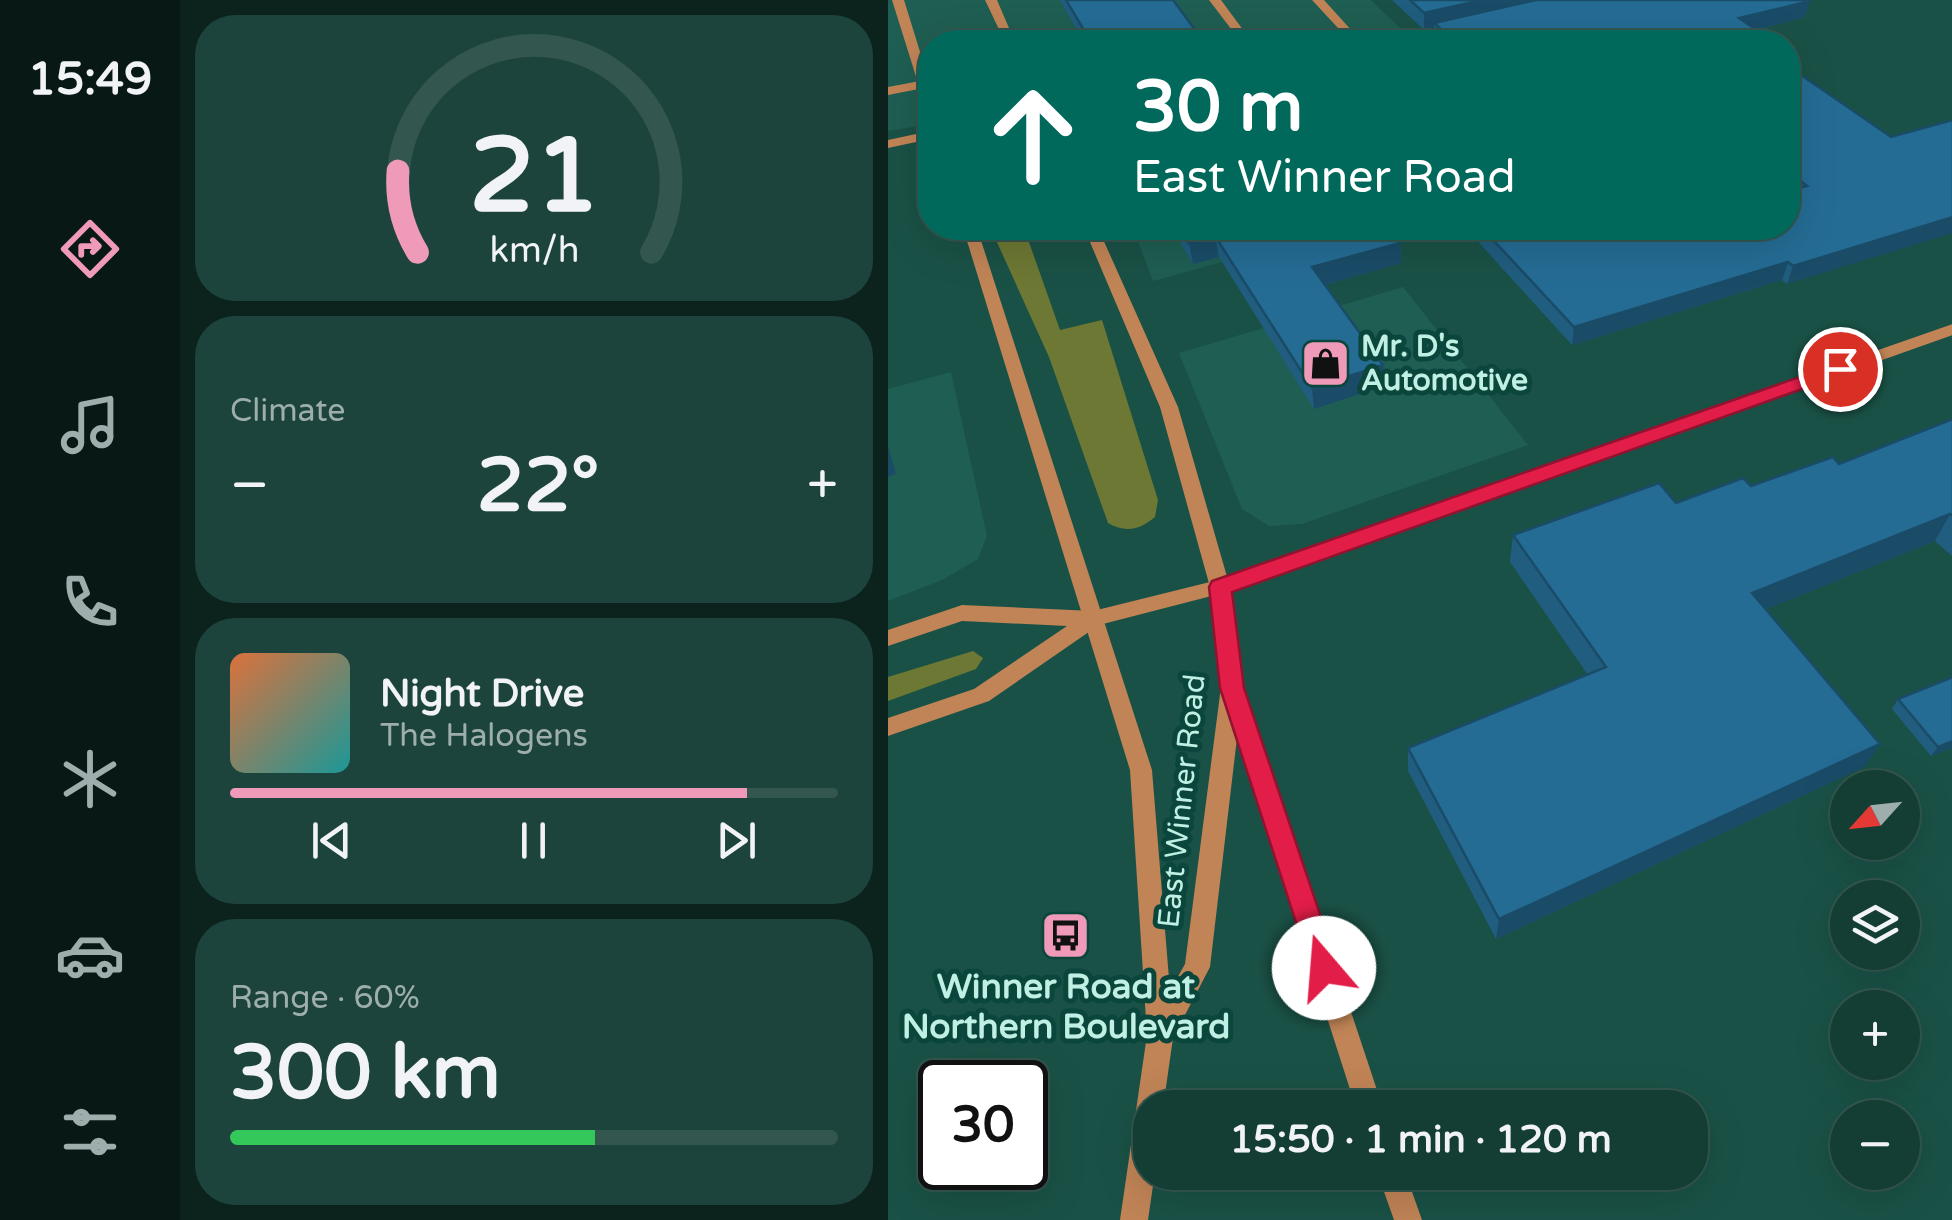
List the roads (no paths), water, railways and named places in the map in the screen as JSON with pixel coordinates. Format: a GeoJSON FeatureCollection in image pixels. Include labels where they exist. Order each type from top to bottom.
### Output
{"type":"FeatureCollection","features":[{"type":"Feature","properties":{"kind":"street"},"geometry":{"type":"LineString","coordinates":[[898,0],[918,62]]}},
{"type":"Feature","properties":{"kind":"street"},"geometry":{"type":"LineString","coordinates":[[990,0],[1004,30]]}},
{"type":"Feature","properties":{"kind":"street"},"geometry":{"type":"LineString","coordinates":[[1215,0],[1238,30]]}},
{"type":"Feature","properties":{"kind":"street"},"geometry":{"type":"LineString","coordinates":[[1318,0],[1345,30]]}},
{"type":"Feature","properties":{"kind":"street"},"geometry":{"type":"LineString","coordinates":[[1449,30],[1468,26]]}},
{"type":"Feature","properties":{"kind":"street"},"geometry":{"type":"LineString","coordinates":[[888,92],[918,86]]}},
{"type":"Feature","properties":{"kind":"street"},"geometry":{"type":"LineString","coordinates":[[888,144],[918,138]]}},
{"type":"Feature","properties":{"kind":"street","name":"East Winner Road"},"geometry":{"type":"LineString","coordinates":[[974,240],[1140,770],[1160,1035],[1134,1220]]}},
{"type":"Feature","properties":{"kind":"street","name":"East Winner Road"},"geometry":{"type":"LineString","coordinates":[[1096,240],[1169,406],[1220,587],[1232,688],[1197,968],[1160,1035]]}},
{"type":"Feature","properties":{"kind":"street"},"geometry":{"type":"LineString","coordinates":[[888,638],[962,614],[1094,619],[1220,587],[1952,330]]}},
{"type":"Feature","properties":{"kind":"street"},"geometry":{"type":"LineString","coordinates":[[888,727],[981,695],[1094,619]]}},
{"type":"Feature","properties":{"kind":"street"},"geometry":{"type":"LineString","coordinates":[[1232,688],[1364,1090]]}},
{"type":"Feature","properties":{"kind":"street"},"geometry":{"type":"LineString","coordinates":[[1397,1190],[1408,1220]]}},
{"type":"Feature","properties":{"kind":"place","name":"Mr. D's Automotive"},"geometry":{"type":"Point","coordinates":[1326,363]}},
{"type":"Feature","properties":{"kind":"place","name":"Winner Road at Northern Boulevard"},"geometry":{"type":"Point","coordinates":[1066,935]}}]}
